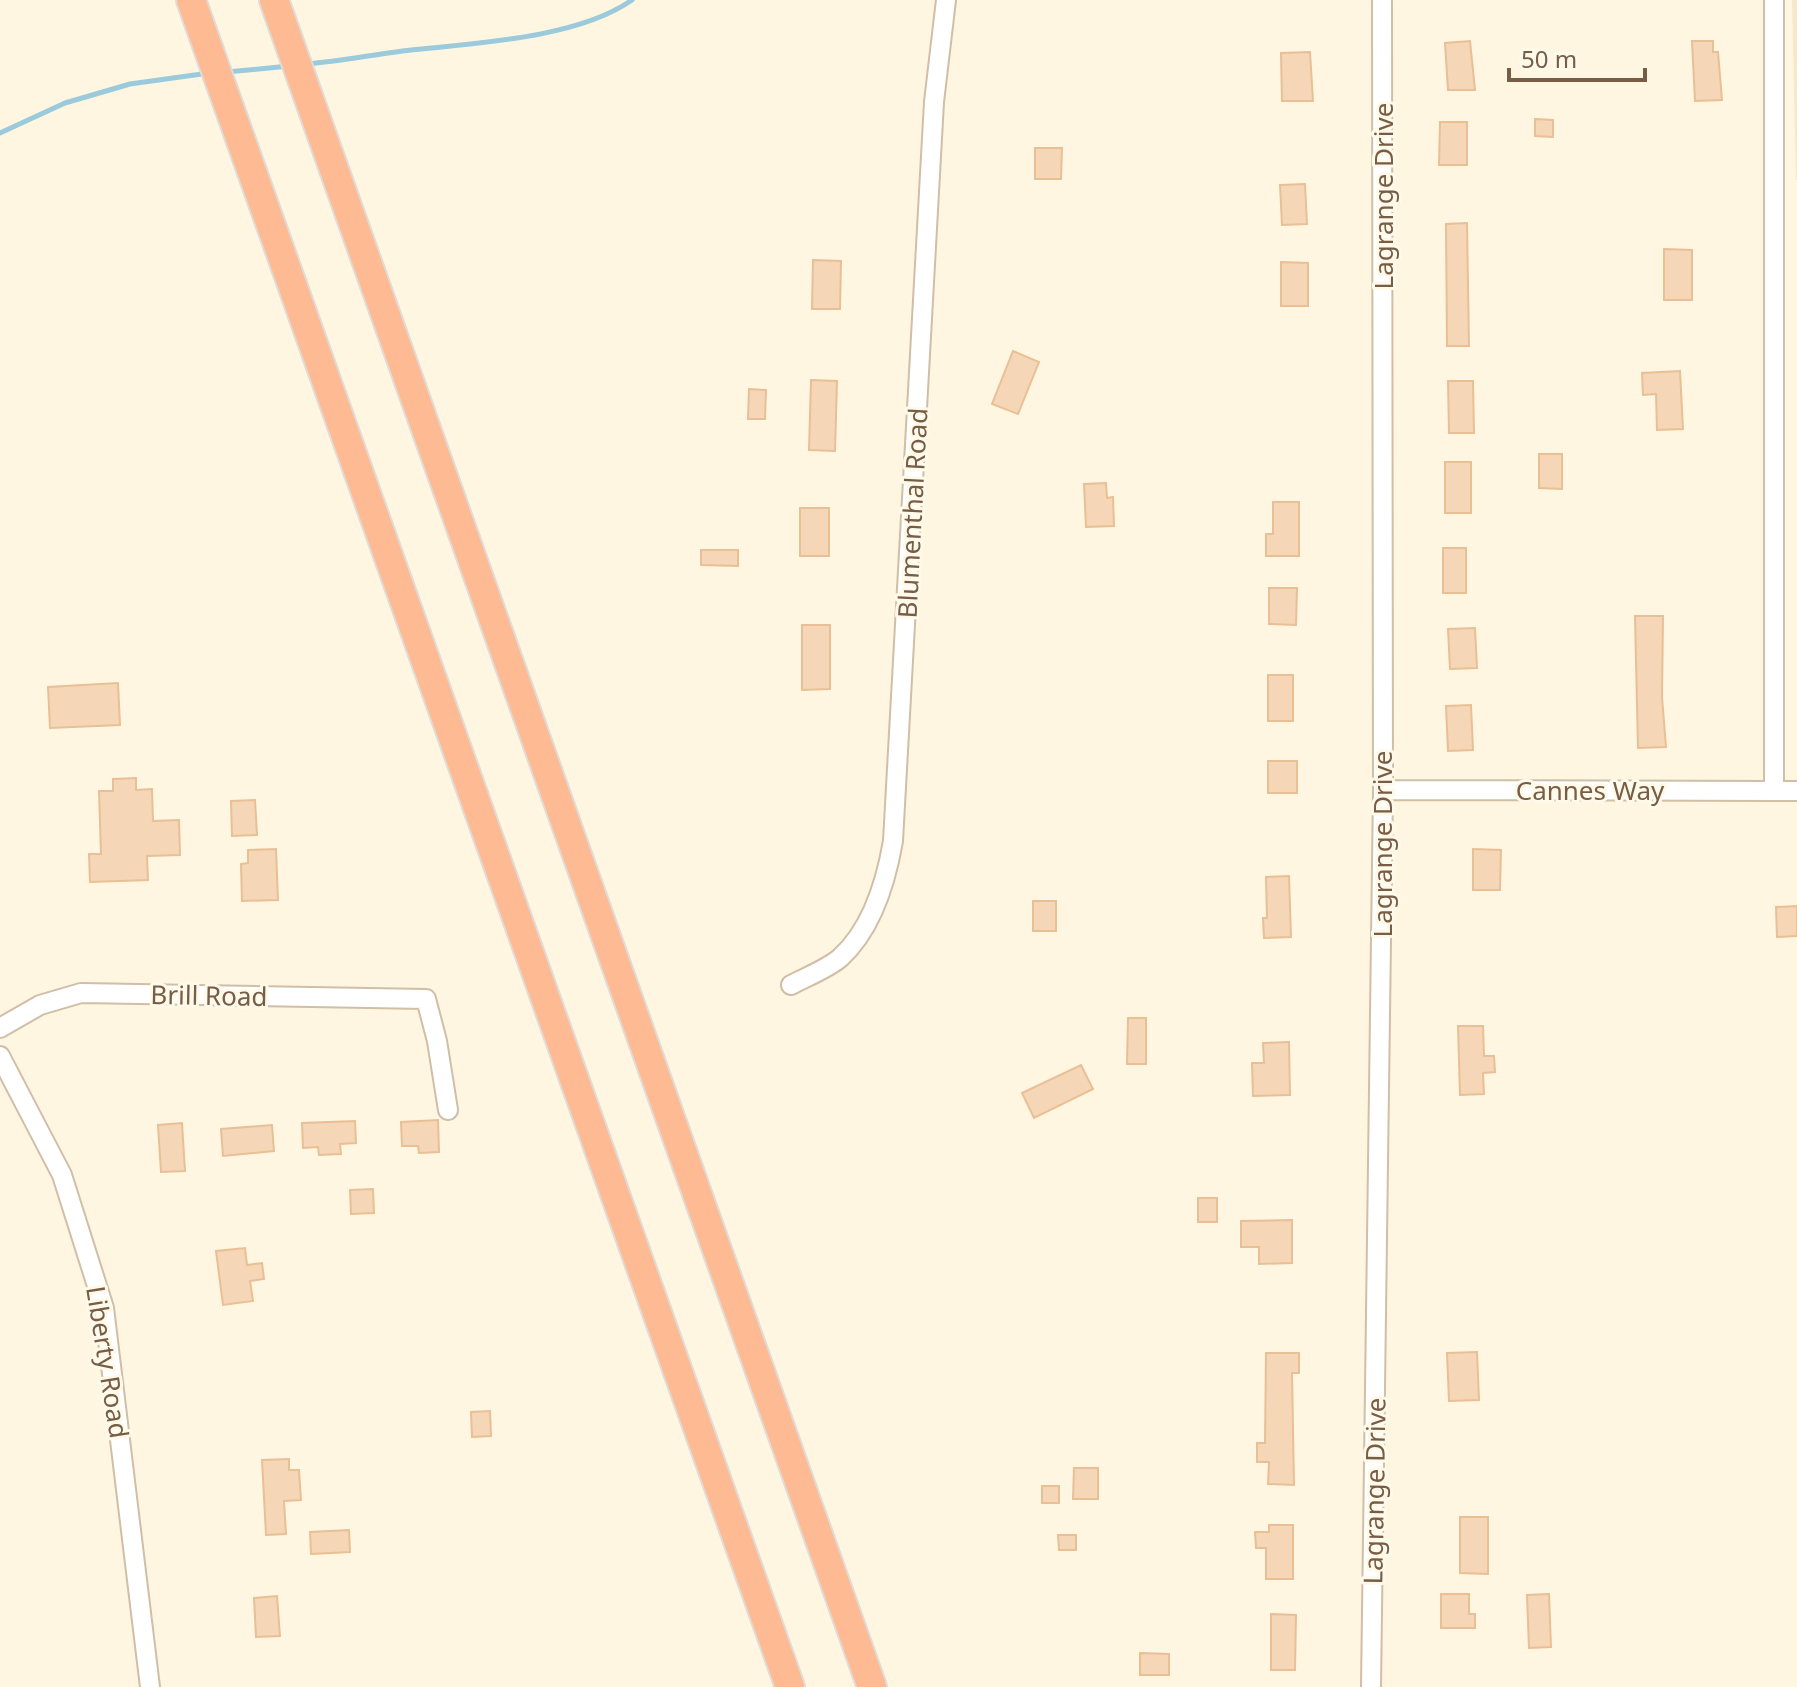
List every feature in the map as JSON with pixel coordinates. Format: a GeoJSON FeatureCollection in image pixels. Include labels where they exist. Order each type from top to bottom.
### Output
{"type":"FeatureCollection","features":[{"type":"Feature","properties":{"kind":"highway"},"geometry":{"type":"LineString","coordinates":[[191,0],[790,1687]]}},
{"type":"Feature","properties":{"kind":"highway"},"geometry":{"type":"LineString","coordinates":[[274,0],[872,1687]]}},
{"type":"Feature","properties":{"kind":"street","name":"Blumenthal Road"},"geometry":{"type":"LineString","coordinates":[[791,985],[839,958],[859,934],[883,886],[893,841],[934,102],[946,0]]}},
{"type":"Feature","properties":{"kind":"street","name":"Lagrange Drive"},"geometry":{"type":"LineString","coordinates":[[1371,1687],[1383,790],[1382,0]]}},
{"type":"Feature","properties":{"kind":"street"},"geometry":{"type":"LineString","coordinates":[[1774,0],[1774,791]]}},
{"type":"Feature","properties":{"kind":"street","name":"Cannes Way"},"geometry":{"type":"LineString","coordinates":[[1383,790],[1797,791]]}},
{"type":"Feature","properties":{"kind":"street","name":"Brill Road"},"geometry":{"type":"LineString","coordinates":[[0,1028],[40,1005],[81,993],[426,999],[437,1041],[448,1110]]}},
{"type":"Feature","properties":{"kind":"street","name":"Liberty Road"},"geometry":{"type":"LineString","coordinates":[[0,1056],[62,1175],[104,1308],[150,1687]]}},
{"type":"Feature","properties":{"kind":"shaded area"},"geometry":{"type":"Polygon","coordinates":[[[1792,0],[1797,0],[1797,180],[1796,180],[1792,0]]]}},
{"type":"Feature","properties":{"kind":"building"},"geometry":{"type":"Polygon","coordinates":[[[1470,41],[1475,90],[1448,90],[1445,43],[1470,41]]]}},
{"type":"Feature","properties":{"kind":"building"},"geometry":{"type":"Polygon","coordinates":[[[1692,41],[1713,41],[1713,52],[1718,52],[1722,100],[1695,101],[1692,41]]]}},
{"type":"Feature","properties":{"kind":"building"},"geometry":{"type":"Polygon","coordinates":[[[1310,52],[1313,101],[1282,101],[1281,53],[1310,52]]]}},
{"type":"Feature","properties":{"kind":"building"},"geometry":{"type":"Polygon","coordinates":[[[1535,119],[1553,120],[1553,137],[1535,136],[1535,119]]]}},
{"type":"Feature","properties":{"kind":"building"},"geometry":{"type":"Polygon","coordinates":[[[1440,122],[1467,122],[1467,165],[1439,165],[1440,122]]]}},
{"type":"Feature","properties":{"kind":"building"},"geometry":{"type":"Polygon","coordinates":[[[1035,148],[1062,148],[1061,179],[1035,179],[1035,148]]]}},
{"type":"Feature","properties":{"kind":"building"},"geometry":{"type":"Polygon","coordinates":[[[1305,184],[1307,224],[1282,225],[1280,185],[1305,184]]]}},
{"type":"Feature","properties":{"kind":"building"},"geometry":{"type":"Polygon","coordinates":[[[1467,223],[1469,346],[1447,346],[1446,224],[1467,223]]]}},
{"type":"Feature","properties":{"kind":"building"},"geometry":{"type":"Polygon","coordinates":[[[1664,249],[1692,250],[1692,300],[1664,300],[1664,249]]]}},
{"type":"Feature","properties":{"kind":"building"},"geometry":{"type":"Polygon","coordinates":[[[813,260],[841,261],[840,309],[812,309],[813,260]]]}},
{"type":"Feature","properties":{"kind":"building"},"geometry":{"type":"Polygon","coordinates":[[[1281,262],[1308,263],[1308,306],[1281,306],[1281,262]]]}},
{"type":"Feature","properties":{"kind":"building"},"geometry":{"type":"Polygon","coordinates":[[[1013,351],[1039,362],[1018,414],[992,404],[1013,351]]]}},
{"type":"Feature","properties":{"kind":"building"},"geometry":{"type":"Polygon","coordinates":[[[1680,371],[1683,429],[1657,430],[1656,394],[1643,395],[1642,373],[1680,371]]]}},
{"type":"Feature","properties":{"kind":"building"},"geometry":{"type":"Polygon","coordinates":[[[811,380],[837,381],[835,451],[809,450],[811,380]]]}},
{"type":"Feature","properties":{"kind":"building"},"geometry":{"type":"Polygon","coordinates":[[[1448,381],[1473,381],[1474,433],[1449,433],[1448,381]]]}},
{"type":"Feature","properties":{"kind":"building"},"geometry":{"type":"Polygon","coordinates":[[[749,389],[766,390],[765,419],[748,419],[749,389]]]}},
{"type":"Feature","properties":{"kind":"building"},"geometry":{"type":"Polygon","coordinates":[[[1539,454],[1562,454],[1562,489],[1539,488],[1539,454]]]}},
{"type":"Feature","properties":{"kind":"building"},"geometry":{"type":"Polygon","coordinates":[[[1445,462],[1471,462],[1471,513],[1445,513],[1445,462]]]}},
{"type":"Feature","properties":{"kind":"building"},"geometry":{"type":"Polygon","coordinates":[[[1106,483],[1107,498],[1113,497],[1114,526],[1086,527],[1084,484],[1106,483]]]}},
{"type":"Feature","properties":{"kind":"building"},"geometry":{"type":"Polygon","coordinates":[[[1273,502],[1299,502],[1299,556],[1266,556],[1266,534],[1273,534],[1273,502]]]}},
{"type":"Feature","properties":{"kind":"building"},"geometry":{"type":"Polygon","coordinates":[[[800,508],[829,508],[829,556],[800,556],[800,508]]]}},
{"type":"Feature","properties":{"kind":"building"},"geometry":{"type":"Polygon","coordinates":[[[1443,548],[1466,548],[1466,593],[1443,593],[1443,548]]]}},
{"type":"Feature","properties":{"kind":"building"},"geometry":{"type":"Polygon","coordinates":[[[701,550],[738,550],[738,566],[701,565],[701,550]]]}},
{"type":"Feature","properties":{"kind":"building"},"geometry":{"type":"Polygon","coordinates":[[[1269,588],[1297,588],[1296,625],[1269,624],[1269,588]]]}},
{"type":"Feature","properties":{"kind":"building"},"geometry":{"type":"Polygon","coordinates":[[[1635,616],[1663,616],[1662,697],[1666,747],[1638,748],[1635,616]]]}},
{"type":"Feature","properties":{"kind":"building"},"geometry":{"type":"Polygon","coordinates":[[[802,625],[830,625],[830,689],[802,690],[802,625]]]}},
{"type":"Feature","properties":{"kind":"building"},"geometry":{"type":"Polygon","coordinates":[[[1475,628],[1477,668],[1450,669],[1448,629],[1475,628]]]}},
{"type":"Feature","properties":{"kind":"building"},"geometry":{"type":"Polygon","coordinates":[[[1268,675],[1293,675],[1293,721],[1268,721],[1268,675]]]}},
{"type":"Feature","properties":{"kind":"building"},"geometry":{"type":"Polygon","coordinates":[[[118,683],[120,725],[50,728],[48,687],[118,683]]]}},
{"type":"Feature","properties":{"kind":"building"},"geometry":{"type":"Polygon","coordinates":[[[1471,705],[1473,750],[1448,751],[1446,706],[1471,705]]]}},
{"type":"Feature","properties":{"kind":"building"},"geometry":{"type":"Polygon","coordinates":[[[1268,761],[1297,761],[1297,793],[1268,793],[1268,761]]]}},
{"type":"Feature","properties":{"kind":"building"},"geometry":{"type":"Polygon","coordinates":[[[136,778],[136,790],[152,789],[153,821],[179,820],[180,855],[147,856],[148,880],[90,882],[89,854],[101,854],[99,791],[113,791],[113,779],[136,778]]]}},
{"type":"Feature","properties":{"kind":"building"},"geometry":{"type":"Polygon","coordinates":[[[255,800],[257,835],[232,836],[231,801],[255,800]]]}},
{"type":"Feature","properties":{"kind":"building"},"geometry":{"type":"Polygon","coordinates":[[[276,849],[278,900],[242,901],[241,864],[248,863],[248,850],[276,849]]]}},
{"type":"Feature","properties":{"kind":"building"},"geometry":{"type":"Polygon","coordinates":[[[1473,849],[1501,850],[1500,890],[1473,890],[1473,849]]]}},
{"type":"Feature","properties":{"kind":"building"},"geometry":{"type":"Polygon","coordinates":[[[1289,876],[1291,937],[1264,938],[1266,877],[1289,876]]]}},
{"type":"Feature","properties":{"kind":"building"},"geometry":{"type":"Polygon","coordinates":[[[1033,901],[1056,901],[1056,931],[1033,931],[1033,901]]]}},
{"type":"Feature","properties":{"kind":"building"},"geometry":{"type":"Polygon","coordinates":[[[1797,906],[1797,936],[1777,937],[1776,907],[1797,906]]]}},
{"type":"Feature","properties":{"kind":"building"},"geometry":{"type":"Polygon","coordinates":[[[1128,1018],[1146,1018],[1146,1064],[1127,1064],[1128,1018]]]}},
{"type":"Feature","properties":{"kind":"building"},"geometry":{"type":"Polygon","coordinates":[[[1458,1026],[1483,1026],[1484,1056],[1494,1056],[1495,1072],[1483,1073],[1484,1094],[1460,1095],[1458,1026]]]}},
{"type":"Feature","properties":{"kind":"building"},"geometry":{"type":"Polygon","coordinates":[[[1289,1042],[1290,1095],[1253,1096],[1252,1063],[1264,1063],[1263,1043],[1289,1042]]]}},
{"type":"Feature","properties":{"kind":"building"},"geometry":{"type":"Polygon","coordinates":[[[1081,1065],[1093,1089],[1034,1118],[1022,1093],[1081,1065]]]}},
{"type":"Feature","properties":{"kind":"building"},"geometry":{"type":"Polygon","coordinates":[[[438,1120],[439,1152],[419,1153],[418,1146],[402,1146],[401,1122],[438,1120]]]}},
{"type":"Feature","properties":{"kind":"building"},"geometry":{"type":"Polygon","coordinates":[[[355,1121],[356,1143],[340,1144],[341,1154],[319,1155],[318,1147],[303,1148],[302,1123],[355,1121]]]}},
{"type":"Feature","properties":{"kind":"building"},"geometry":{"type":"Polygon","coordinates":[[[182,1123],[185,1171],[161,1172],[158,1125],[182,1123]]]}},
{"type":"Feature","properties":{"kind":"building"},"geometry":{"type":"Polygon","coordinates":[[[272,1125],[274,1151],[223,1156],[221,1129],[272,1125]]]}},
{"type":"Feature","properties":{"kind":"building"},"geometry":{"type":"Polygon","coordinates":[[[373,1189],[374,1213],[351,1214],[350,1190],[373,1189]]]}},
{"type":"Feature","properties":{"kind":"building"},"geometry":{"type":"Polygon","coordinates":[[[1198,1198],[1217,1198],[1217,1222],[1198,1222],[1198,1198]]]}},
{"type":"Feature","properties":{"kind":"building"},"geometry":{"type":"Polygon","coordinates":[[[1292,1220],[1292,1263],[1259,1264],[1259,1247],[1241,1247],[1241,1221],[1292,1220]]]}},
{"type":"Feature","properties":{"kind":"building"},"geometry":{"type":"Polygon","coordinates":[[[245,1248],[247,1265],[262,1263],[264,1279],[250,1281],[253,1301],[223,1305],[216,1251],[245,1248]]]}},
{"type":"Feature","properties":{"kind":"building"},"geometry":{"type":"Polygon","coordinates":[[[1477,1352],[1479,1400],[1449,1401],[1447,1353],[1477,1352]]]}},
{"type":"Feature","properties":{"kind":"building"},"geometry":{"type":"Polygon","coordinates":[[[1266,1353],[1299,1353],[1299,1373],[1292,1373],[1294,1485],[1268,1484],[1269,1462],[1257,1462],[1257,1443],[1265,1443],[1266,1353]]]}},
{"type":"Feature","properties":{"kind":"building"},"geometry":{"type":"Polygon","coordinates":[[[490,1411],[491,1436],[472,1437],[471,1412],[490,1411]]]}},
{"type":"Feature","properties":{"kind":"building"},"geometry":{"type":"Polygon","coordinates":[[[289,1459],[289,1470],[299,1470],[301,1500],[284,1501],[286,1534],[266,1535],[262,1460],[289,1459]]]}},
{"type":"Feature","properties":{"kind":"building"},"geometry":{"type":"Polygon","coordinates":[[[1074,1468],[1098,1468],[1098,1499],[1073,1499],[1074,1468]]]}},
{"type":"Feature","properties":{"kind":"building"},"geometry":{"type":"Polygon","coordinates":[[[1042,1486],[1059,1486],[1059,1503],[1042,1503],[1042,1486]]]}},
{"type":"Feature","properties":{"kind":"building"},"geometry":{"type":"Polygon","coordinates":[[[1460,1517],[1488,1517],[1488,1574],[1460,1573],[1460,1517]]]}},
{"type":"Feature","properties":{"kind":"building"},"geometry":{"type":"Polygon","coordinates":[[[1269,1525],[1293,1525],[1293,1579],[1266,1579],[1266,1548],[1256,1548],[1255,1532],[1269,1532],[1269,1525]]]}},
{"type":"Feature","properties":{"kind":"building"},"geometry":{"type":"Polygon","coordinates":[[[349,1530],[350,1552],[311,1554],[310,1532],[349,1530]]]}},
{"type":"Feature","properties":{"kind":"building"},"geometry":{"type":"Polygon","coordinates":[[[1058,1535],[1076,1535],[1076,1550],[1059,1550],[1058,1535]]]}},
{"type":"Feature","properties":{"kind":"building"},"geometry":{"type":"Polygon","coordinates":[[[1441,1594],[1469,1594],[1469,1614],[1475,1614],[1475,1628],[1441,1628],[1441,1594]]]}},
{"type":"Feature","properties":{"kind":"building"},"geometry":{"type":"Polygon","coordinates":[[[1549,1594],[1551,1647],[1529,1648],[1527,1595],[1549,1594]]]}},
{"type":"Feature","properties":{"kind":"building"},"geometry":{"type":"Polygon","coordinates":[[[277,1596],[280,1636],[256,1637],[254,1598],[277,1596]]]}},
{"type":"Feature","properties":{"kind":"building"},"geometry":{"type":"Polygon","coordinates":[[[1271,1614],[1296,1615],[1295,1670],[1271,1670],[1271,1614]]]}},
{"type":"Feature","properties":{"kind":"building"},"geometry":{"type":"Polygon","coordinates":[[[1140,1653],[1169,1654],[1169,1675],[1140,1675],[1140,1653]]]}},
{"type":"Feature","properties":{"kind":"waterway"},"geometry":{"type":"LineString","coordinates":[[307,64],[526,37],[584,23],[632,0]]}},
{"type":"Feature","properties":{"kind":"waterway"},"geometry":{"type":"LineString","coordinates":[[227,72],[289,66]]}},
{"type":"Feature","properties":{"kind":"waterway"},"geometry":{"type":"LineString","coordinates":[[0,133],[65,103],[130,84],[209,73]]}}]}
